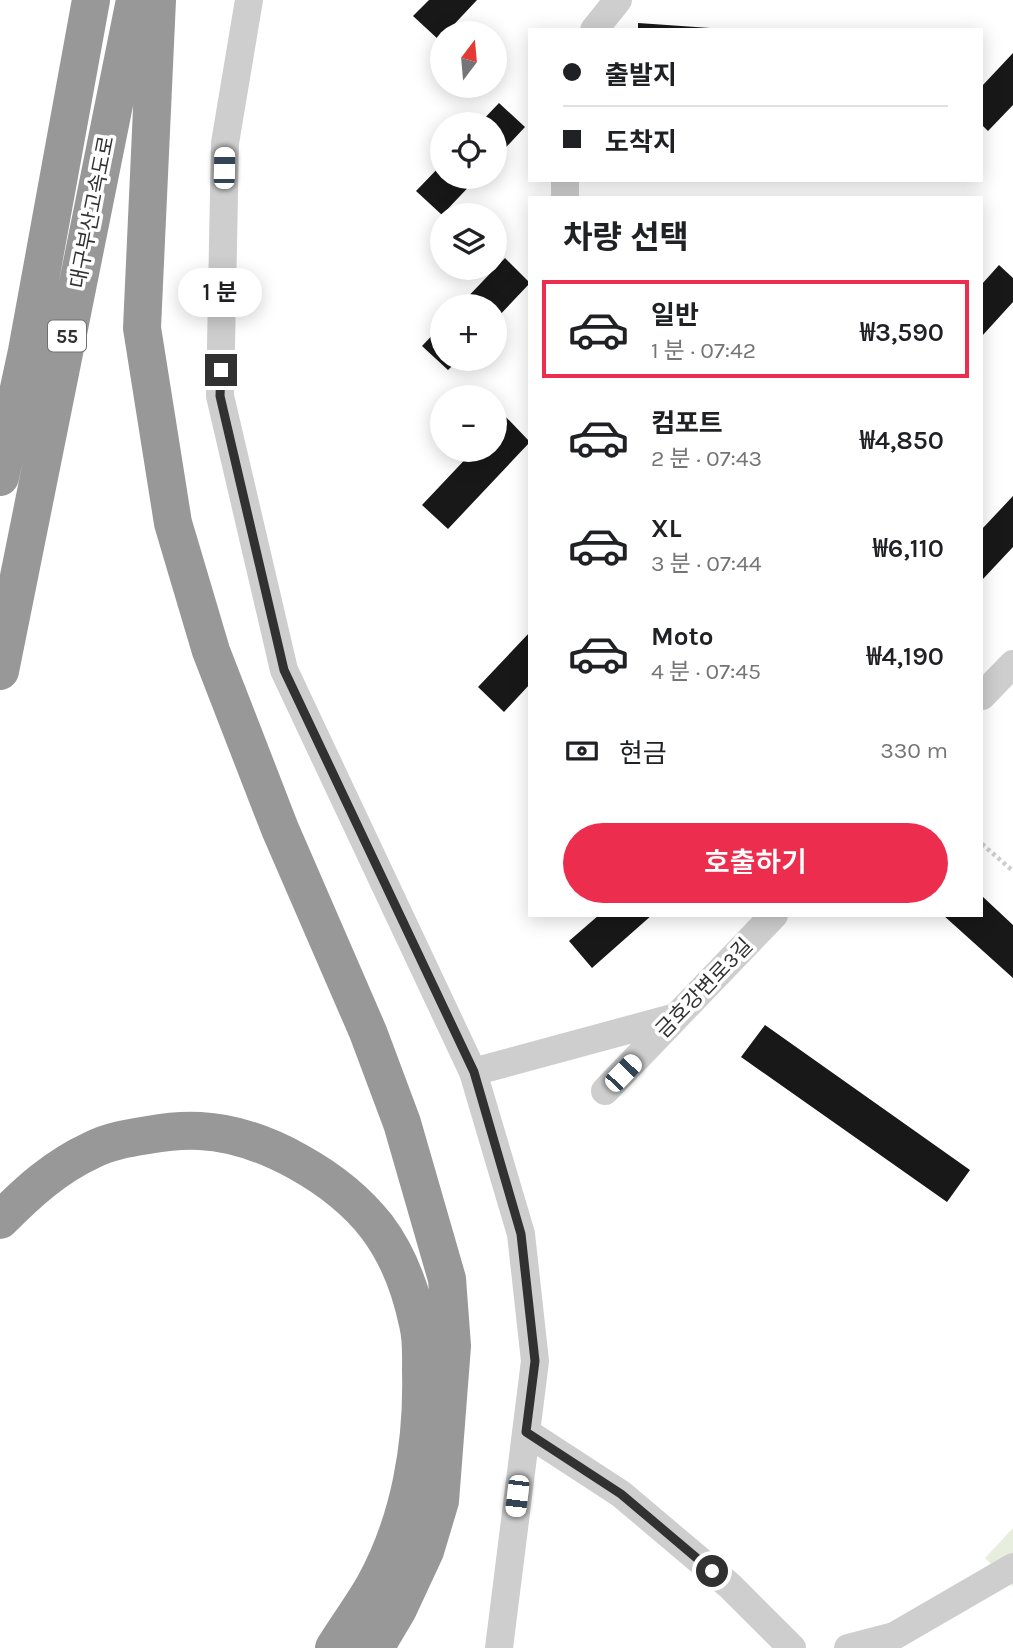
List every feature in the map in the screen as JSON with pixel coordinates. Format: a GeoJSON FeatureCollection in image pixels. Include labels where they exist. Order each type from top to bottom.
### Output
{"type":"FeatureCollection","features":[{"type":"Feature","properties":{"kind":"highway","name":"대구부산고속도로"},"geometry":{"type":"LineString","coordinates":[[0,477],[27,351],[91,0]]}},
{"type":"Feature","properties":{"kind":"highway","name":"대구부산고속도로"},"geometry":{"type":"LineString","coordinates":[[0,671],[135,0]]}},
{"type":"Feature","properties":{"kind":"highway"},"geometry":{"type":"LineString","coordinates":[[157,0],[142,328],[173,523],[211,651],[280,830],[368,1032],[402,1123],[447,1279],[452,1346],[440,1501],[425,1551],[376,1648]]}},
{"type":"Feature","properties":{"kind":"highway"},"geometry":{"type":"LineString","coordinates":[[0,450],[27,351]]}},
{"type":"Feature","properties":{"kind":"highway"},"geometry":{"type":"LineString","coordinates":[[0,1220],[30,1189],[63,1165],[94,1148],[180,1130],[204,1130],[258,1144],[313,1171],[340,1189],[376,1226],[403,1272],[419,1327],[422,1400],[415,1469],[400,1524],[374,1584],[334,1648]]}},
{"type":"Feature","properties":{"kind":"street"},"geometry":{"type":"LineString","coordinates":[[249,0],[225,143],[220,396],[284,670],[474,1072],[521,1234],[535,1361],[499,1648]]}},
{"type":"Feature","properties":{"kind":"street"},"geometry":{"type":"LineString","coordinates":[[596,28],[618,0]]}},
{"type":"Feature","properties":{"kind":"street"},"geometry":{"type":"LineString","coordinates":[[983,695],[1013,664]]}},
{"type":"Feature","properties":{"kind":"street","name":"금호강변로3길"},"geometry":{"type":"LineString","coordinates":[[605,1091],[772,917]]}},
{"type":"Feature","properties":{"kind":"street"},"geometry":{"type":"LineString","coordinates":[[474,1072],[676,1017]]}},
{"type":"Feature","properties":{"kind":"street"},"geometry":{"type":"LineString","coordinates":[[526,1432],[621,1494],[730,1586],[792,1648]]}},
{"type":"Feature","properties":{"kind":"street"},"geometry":{"type":"LineString","coordinates":[[848,1648],[894,1636],[1013,1567]]}},
{"type":"Feature","properties":{"kind":"path"},"geometry":{"type":"LineString","coordinates":[[983,845],[1013,871]]}},
{"type":"Feature","properties":{"kind":"green space"},"geometry":{"type":"Polygon","coordinates":[[[1013,1528],[1013,1587],[985,1558],[1013,1528]]]}},
{"type":"Feature","properties":{"kind":"building"},"geometry":{"type":"Polygon","coordinates":[[[429,0],[477,0],[457,21],[430,21],[430,32],[413,16],[429,0]]]}},
{"type":"Feature","properties":{"kind":"building"},"geometry":{"type":"Polygon","coordinates":[[[638,23],[710,28],[638,28],[638,23]]]}},
{"type":"Feature","properties":{"kind":"building"},"geometry":{"type":"Polygon","coordinates":[[[1013,53],[1013,105],[988,131],[983,126],[983,85],[1013,53]]]}},
{"type":"Feature","properties":{"kind":"building"},"geometry":{"type":"Polygon","coordinates":[[[499,103],[525,127],[507,146],[507,112],[490,112],[499,103]]]}},
{"type":"Feature","properties":{"kind":"building"},"geometry":{"type":"Polygon","coordinates":[[[430,176],[430,189],[467,189],[453,203],[430,204],[416,191],[430,176]]]}},
{"type":"Feature","properties":{"kind":"building"},"geometry":{"type":"Polygon","coordinates":[[[507,260],[528,281],[528,285],[507,307],[507,294],[470,294],[484,280],[507,280],[507,260]]]}},
{"type":"Feature","properties":{"kind":"building"},"geometry":{"type":"Polygon","coordinates":[[[999,265],[1013,278],[1013,302],[983,335],[983,283],[999,265]]]}},
{"type":"Feature","properties":{"kind":"building"},"geometry":{"type":"Polygon","coordinates":[[[430,338],[430,353],[422,346],[430,338]]]}},
{"type":"Feature","properties":{"kind":"building"},"geometry":{"type":"Polygon","coordinates":[[[507,418],[528,440],[528,444],[448,529],[422,505],[463,462],[507,462],[507,418]]]}},
{"type":"Feature","properties":{"kind":"building"},"geometry":{"type":"Polygon","coordinates":[[[1013,496],[1013,547],[983,579],[983,528],[1013,496]]]}},
{"type":"Feature","properties":{"kind":"building"},"geometry":{"type":"Polygon","coordinates":[[[528,634],[528,686],[504,712],[478,687],[528,634]]]}},
{"type":"Feature","properties":{"kind":"building"},"geometry":{"type":"Polygon","coordinates":[[[983,897],[1013,925],[1013,978],[945,917],[983,917],[983,897]]]}},
{"type":"Feature","properties":{"kind":"building"},"geometry":{"type":"Polygon","coordinates":[[[597,917],[650,917],[592,968],[569,941],[597,917]]]}},
{"type":"Feature","properties":{"kind":"building"},"geometry":{"type":"Polygon","coordinates":[[[765,1025],[970,1170],[947,1202],[741,1057],[765,1025]]]}},
{"type":"Feature","properties":{"kind":"route"},"geometry":{"type":"LineString","coordinates":[[221,370],[220,396],[284,670],[474,1072],[521,1234],[535,1361],[526,1432],[621,1494],[712,1571]]}}]}
